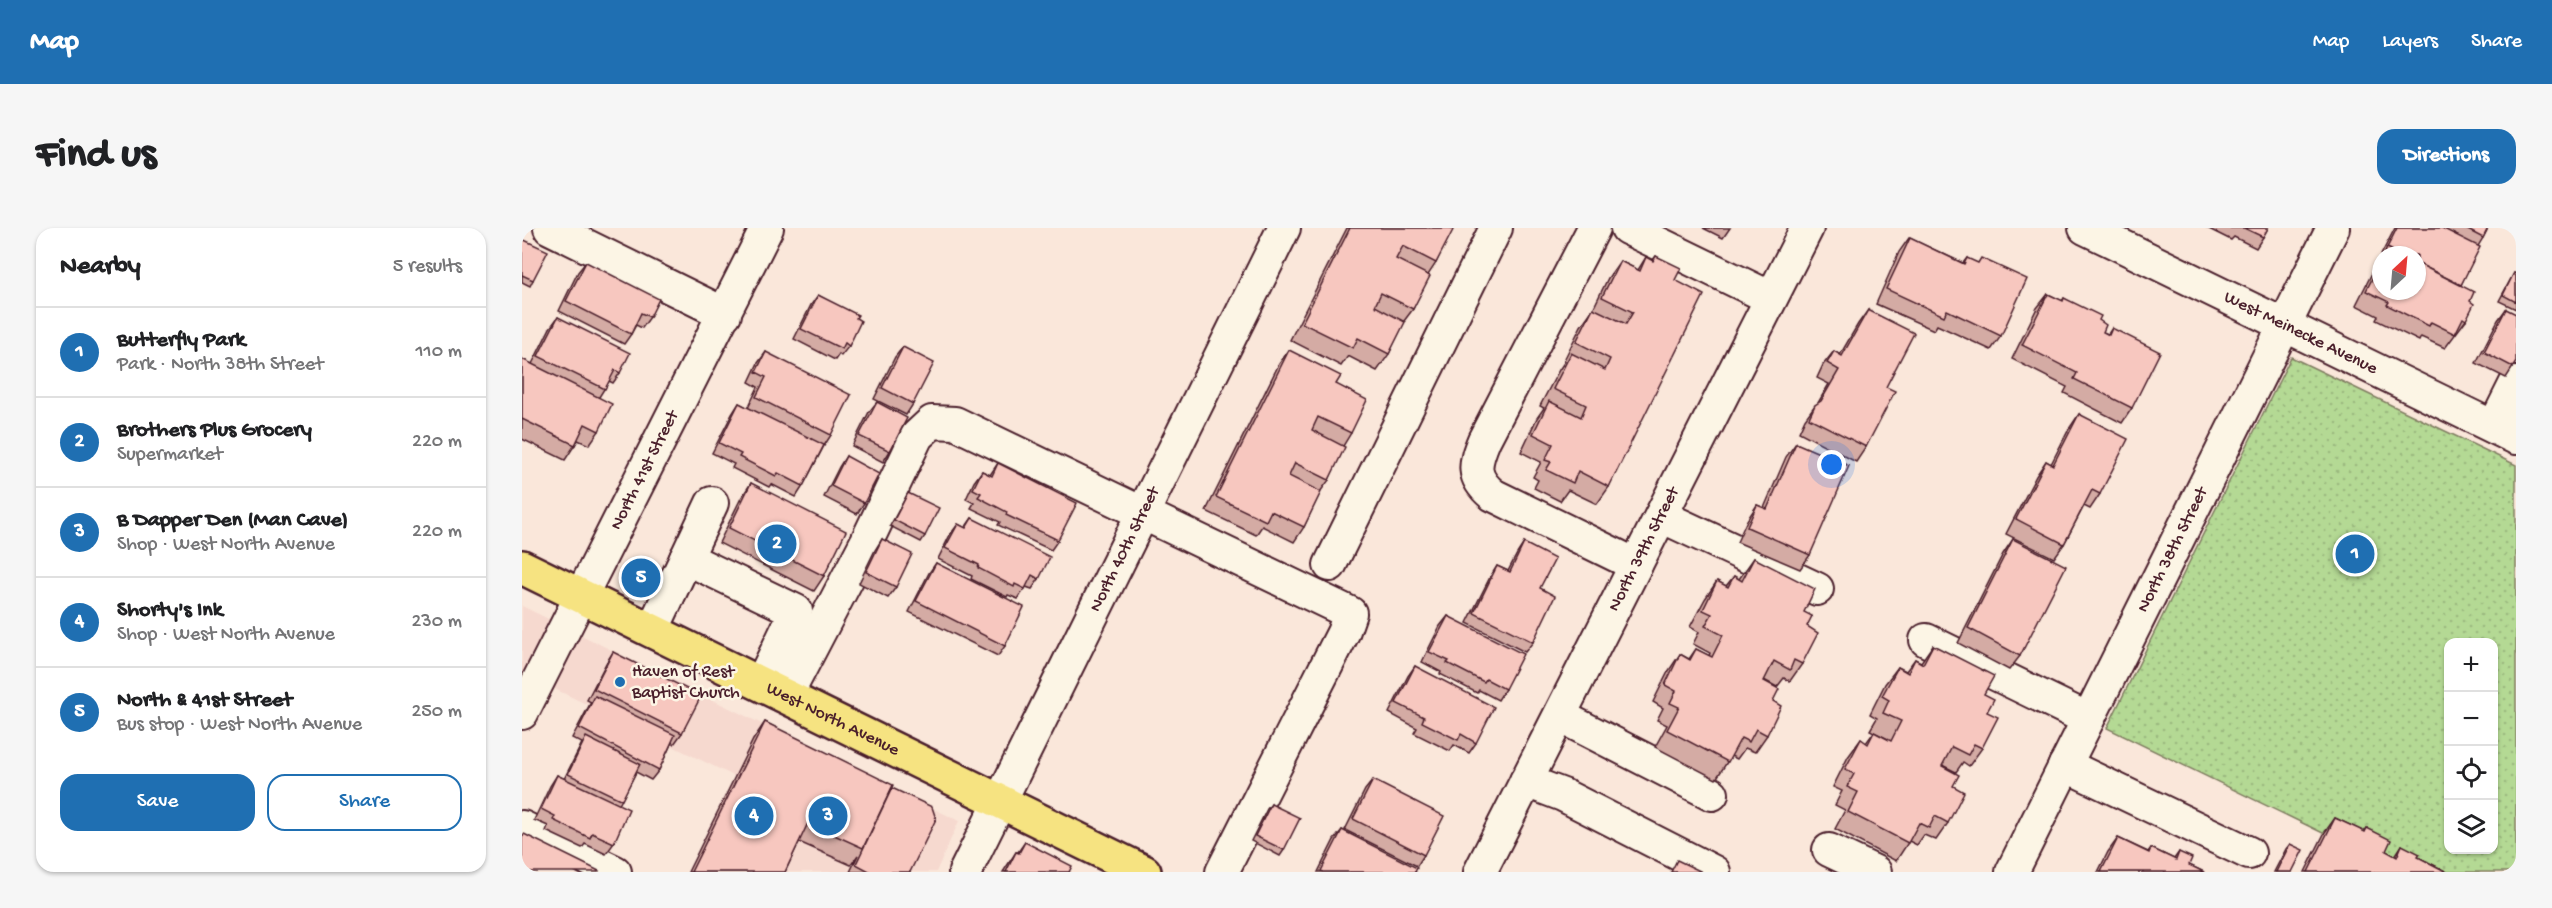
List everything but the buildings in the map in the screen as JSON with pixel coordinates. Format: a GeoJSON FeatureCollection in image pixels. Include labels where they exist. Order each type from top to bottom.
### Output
{"type":"FeatureCollection","features":[{"type":"Feature","properties":{"kind":"main road","name":"West North Avenue"},"geometry":{"type":"LineString","coordinates":[[522,567],[1144,872]]}},
{"type":"Feature","properties":{"kind":"street"},"geometry":{"type":"LineString","coordinates":[[550,228],[725,314]]}},
{"type":"Feature","properties":{"kind":"street","name":"North 41st Street"},"geometry":{"type":"LineString","coordinates":[[522,713],[767,228]]}},
{"type":"Feature","properties":{"kind":"street","name":"North 40th Street"},"geometry":{"type":"LineString","coordinates":[[965,872],[1284,228]]}},
{"type":"Feature","properties":{"kind":"street"},"geometry":{"type":"LineString","coordinates":[[1330,565],[1496,228]]}},
{"type":"Feature","properties":{"kind":"street"},"geometry":{"type":"LineString","coordinates":[[1594,228],[1484,440],[1478,455],[1476,477],[1492,495],[1636,565]]}},
{"type":"Feature","properties":{"kind":"street"},"geometry":{"type":"LineString","coordinates":[[1627,228],[1771,298]]}},
{"type":"Feature","properties":{"kind":"street","name":"North 39th Street"},"geometry":{"type":"LineString","coordinates":[[1480,872],[1807,228]]}},
{"type":"Feature","properties":{"kind":"street","name":"West Meinecke Avenue"},"geometry":{"type":"LineString","coordinates":[[2085,228],[2505,433]]}},
{"type":"Feature","properties":{"kind":"street","name":"North 38th Street"},"geometry":{"type":"LineString","coordinates":[[2013,872],[2333,228]]}},
{"type":"Feature","properties":{"kind":"street"},"geometry":{"type":"LineString","coordinates":[[2505,433],[2516,383]]}},
{"type":"Feature","properties":{"kind":"street"},"geometry":{"type":"LineString","coordinates":[[774,690],[867,541],[917,436],[932,422],[956,423],[1350,613],[1343,633],[1222,872]]}},
{"type":"Feature","properties":{"kind":"street"},"geometry":{"type":"LineString","coordinates":[[652,631],[712,503]]}},
{"type":"Feature","properties":{"kind":"street"},"geometry":{"type":"LineString","coordinates":[[1661,516],[1817,589]]}},
{"type":"Feature","properties":{"kind":"street"},"geometry":{"type":"LineString","coordinates":[[686,558],[796,611],[774,690]]}},
{"type":"Feature","properties":{"kind":"street"},"geometry":{"type":"LineString","coordinates":[[1926,640],[2088,719]]}},
{"type":"Feature","properties":{"kind":"street"},"geometry":{"type":"LineString","coordinates":[[1560,716],[1712,794]]}},
{"type":"Feature","properties":{"kind":"street"},"geometry":{"type":"LineString","coordinates":[[2065,765],[2249,853]]}},
{"type":"Feature","properties":{"kind":"street"},"geometry":{"type":"LineString","coordinates":[[1526,781],[1563,795],[1714,872]]}},
{"type":"Feature","properties":{"kind":"street"},"geometry":{"type":"LineString","coordinates":[[522,827],[615,872]]}},
{"type":"Feature","properties":{"kind":"street"},"geometry":{"type":"LineString","coordinates":[[1829,850],[1875,872]]}},
{"type":"Feature","properties":{"kind":"shaded area"},"geometry":{"type":"Polygon","coordinates":[[[522,606],[959,821],[936,872],[692,872],[740,779],[522,673],[522,606]]]}},
{"type":"Feature","properties":{"kind":"green space"},"geometry":{"type":"Polygon","coordinates":[[[2291,357],[2516,465],[2516,868],[2514,872],[2403,872],[2107,728],[2291,357]]]}},
{"type":"Feature","properties":{"kind":"place","name":"Brothers Plus Grocery"},"geometry":{"type":"Point","coordinates":[777,544]}},
{"type":"Feature","properties":{"kind":"place","name":"Butterfly Park"},"geometry":{"type":"Point","coordinates":[2355,554]}},
{"type":"Feature","properties":{"kind":"place","name":"North & 41st Street"},"geometry":{"type":"Point","coordinates":[641,578]}},
{"type":"Feature","properties":{"kind":"place","name":"Haven of Rest Baptist Church"},"geometry":{"type":"Point","coordinates":[620,682]}},
{"type":"Feature","properties":{"kind":"place","name":"Shorty's Ink"},"geometry":{"type":"Point","coordinates":[754,816]}},
{"type":"Feature","properties":{"kind":"place","name":"B Dapper Den (Man Cave)"},"geometry":{"type":"Point","coordinates":[828,816]}}]}
